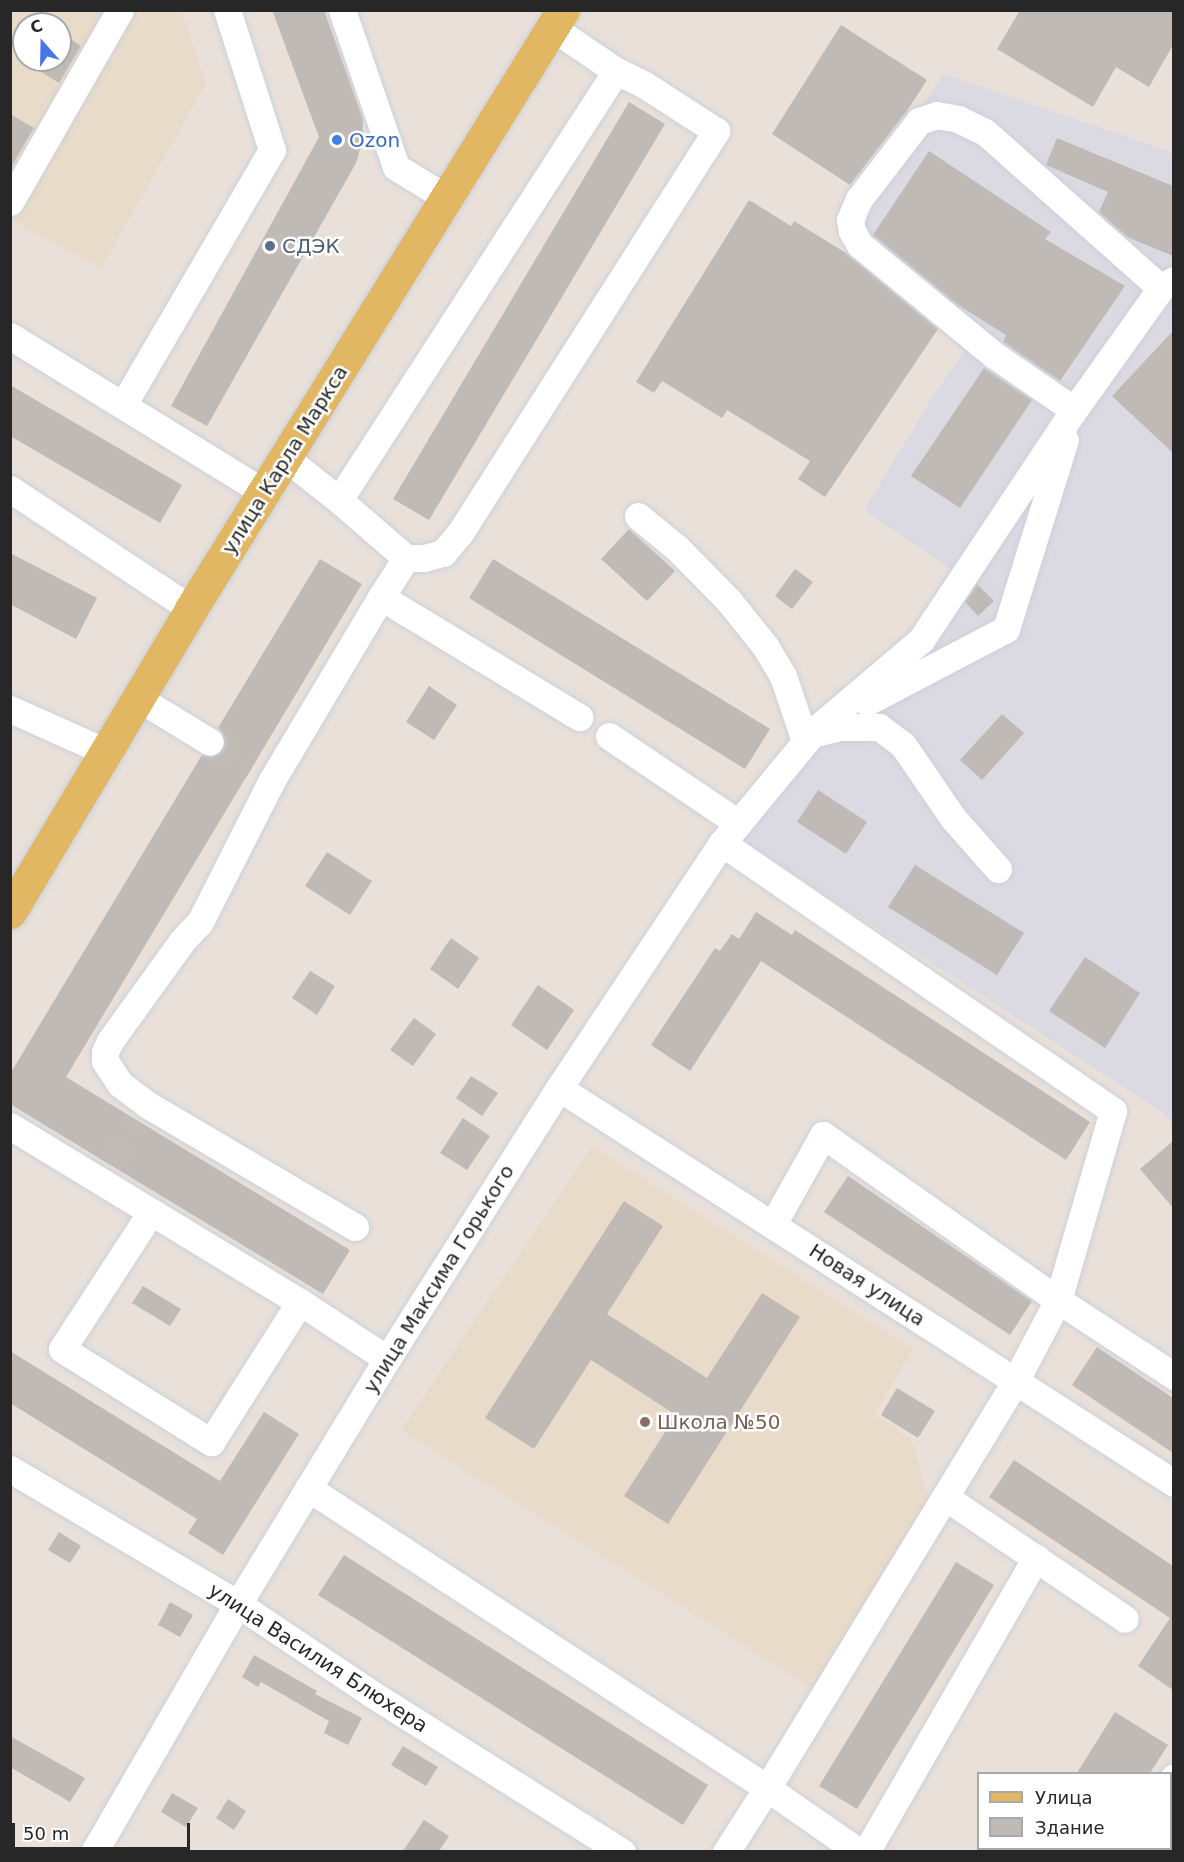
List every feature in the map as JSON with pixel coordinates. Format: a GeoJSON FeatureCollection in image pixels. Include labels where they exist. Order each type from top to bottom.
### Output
{"type":"FeatureCollection","features":[{"type":"Feature","properties":{"kind":"main road","name":"улица Карла Маркса"},"geometry":{"type":"LineString","coordinates":[[10,912],[191,609],[558,19]]}},
{"type":"Feature","properties":{"kind":"street"},"geometry":{"type":"LineString","coordinates":[[10,202],[120,10]]}},
{"type":"Feature","properties":{"kind":"street"},"geometry":{"type":"LineString","coordinates":[[123,405],[272,150],[227,10]]}},
{"type":"Feature","properties":{"kind":"street"},"geometry":{"type":"LineString","coordinates":[[342,10],[396,167],[447,198]]}},
{"type":"Feature","properties":{"kind":"street"},"geometry":{"type":"LineString","coordinates":[[286,459],[339,500],[406,558],[424,558],[443,553],[460,533],[716,131],[645,85],[616,71],[558,19]]}},
{"type":"Feature","properties":{"kind":"street"},"geometry":{"type":"LineString","coordinates":[[339,500],[616,71]]}},
{"type":"Feature","properties":{"kind":"street"},"geometry":{"type":"LineString","coordinates":[[810,735],[921,640],[1074,410],[1167,284],[985,132],[958,119],[936,115],[919,121],[859,199],[850,220],[852,231],[860,244],[994,355],[1074,410]]}},
{"type":"Feature","properties":{"kind":"street"},"geometry":{"type":"LineString","coordinates":[[10,336],[265,493]]}},
{"type":"Feature","properties":{"kind":"street"},"geometry":{"type":"LineString","coordinates":[[810,735],[1006,629],[1074,410]]}},
{"type":"Feature","properties":{"kind":"street"},"geometry":{"type":"LineString","coordinates":[[10,489],[191,609]]}},
{"type":"Feature","properties":{"kind":"street"},"geometry":{"type":"LineString","coordinates":[[638,516],[677,548],[729,601],[765,646],[783,676],[810,735]]}},
{"type":"Feature","properties":{"kind":"street"},"geometry":{"type":"LineString","coordinates":[[355,1227],[143,1113],[105,1061],[105,1052],[110,1041],[168,960],[200,922],[262,774],[406,558]]}},
{"type":"Feature","properties":{"kind":"street"},"geometry":{"type":"LineString","coordinates":[[381,597],[579,717]]}},
{"type":"Feature","properties":{"kind":"street"},"geometry":{"type":"LineString","coordinates":[[138,698],[210,741]]}},
{"type":"Feature","properties":{"kind":"street"},"geometry":{"type":"LineString","coordinates":[[11,711],[106,752]]}},
{"type":"Feature","properties":{"kind":"street"},"geometry":{"type":"LineString","coordinates":[[810,735],[840,727],[879,727],[903,745],[953,818],[998,869]]}},
{"type":"Feature","properties":{"kind":"street"},"geometry":{"type":"LineString","coordinates":[[609,735],[730,833],[1113,1111],[1058,1300],[1015,1382],[767,1788],[726,1851]]}},
{"type":"Feature","properties":{"kind":"street","name":"улица Максима Горького"},"geometry":{"type":"LineString","coordinates":[[94,1851],[308,1488],[559,1088],[730,833],[810,735]]}},
{"type":"Feature","properties":{"kind":"street","name":"Новая улица"},"geometry":{"type":"LineString","coordinates":[[559,1088],[1173,1483]]}},
{"type":"Feature","properties":{"kind":"street"},"geometry":{"type":"LineString","coordinates":[[10,1126],[106,1173],[151,1212],[300,1302],[387,1359]]}},
{"type":"Feature","properties":{"kind":"street"},"geometry":{"type":"LineString","coordinates":[[773,1224],[823,1135],[1058,1300],[1173,1376]]}},
{"type":"Feature","properties":{"kind":"street"},"geometry":{"type":"LineString","coordinates":[[151,1212],[62,1349],[211,1442],[300,1302]]}},
{"type":"Feature","properties":{"kind":"street","name":"улица Василия Блюхера"},"geometry":{"type":"LineString","coordinates":[[10,1469],[238,1604],[372,1694],[622,1851]]}},
{"type":"Feature","properties":{"kind":"street"},"geometry":{"type":"LineString","coordinates":[[308,1488],[767,1788],[859,1851]]}},
{"type":"Feature","properties":{"kind":"street"},"geometry":{"type":"LineString","coordinates":[[945,1497],[1125,1619]]}},
{"type":"Feature","properties":{"kind":"street"},"geometry":{"type":"LineString","coordinates":[[866,1851],[1036,1557]]}},
{"type":"Feature","properties":{"kind":"shaded area"},"geometry":{"type":"Polygon","coordinates":[[[10,11],[182,11],[206,84],[101,268],[11,220],[10,11]]]}},
{"type":"Feature","properties":{"kind":"shaded area"},"geometry":{"type":"Polygon","coordinates":[[[944,74],[1173,153],[1173,1124],[1159,1110],[737,837],[823,706],[916,626],[950,568],[864,510],[935,393],[965,351],[849,249],[836,226],[944,74]]]}},
{"type":"Feature","properties":{"kind":"shaded area","name":"Школа №50"},"geometry":{"type":"Polygon","coordinates":[[[592,1146],[913,1349],[874,1415],[912,1440],[929,1501],[815,1690],[401,1430],[592,1146]]]}},
{"type":"Feature","properties":{"kind":"building"},"geometry":{"type":"Polygon","coordinates":[[[272,10],[324,10],[363,119],[362,143],[356,163],[207,426],[171,406],[319,137],[272,10]]]}},
{"type":"Feature","properties":{"kind":"building"},"geometry":{"type":"Polygon","coordinates":[[[1020,10],[1173,10],[1173,45],[1149,87],[1116,67],[1093,107],[997,49],[1020,10]]]}},
{"type":"Feature","properties":{"kind":"building"},"geometry":{"type":"Polygon","coordinates":[[[841,25],[927,80],[907,111],[850,185],[772,134],[841,25]]]}},
{"type":"Feature","properties":{"kind":"building"},"geometry":{"type":"Polygon","coordinates":[[[72,40],[81,46],[72,61],[72,40]]]}},
{"type":"Feature","properties":{"kind":"building"},"geometry":{"type":"Polygon","coordinates":[[[41,72],[66,72],[59,83],[41,72]]]}},
{"type":"Feature","properties":{"kind":"building"},"geometry":{"type":"Polygon","coordinates":[[[629,102],[665,124],[429,520],[393,499],[629,102]]]}},
{"type":"Feature","properties":{"kind":"building"},"geometry":{"type":"Polygon","coordinates":[[[10,114],[34,128],[10,169],[10,114]]]}},
{"type":"Feature","properties":{"kind":"building"},"geometry":{"type":"Polygon","coordinates":[[[1057,138],[1173,186],[1173,256],[1127,237],[1099,212],[1108,192],[1046,165],[1057,138]]]}},
{"type":"Feature","properties":{"kind":"building"},"geometry":{"type":"Polygon","coordinates":[[[929,151],[1051,232],[1045,239],[1125,286],[1060,381],[1003,342],[1006,335],[955,303],[873,235],[929,151]]]}},
{"type":"Feature","properties":{"kind":"building"},"geometry":{"type":"Polygon","coordinates":[[[749,200],[791,226],[794,221],[846,253],[938,329],[825,497],[798,479],[810,461],[727,410],[722,418],[662,381],[654,393],[636,382],[749,200]]]}},
{"type":"Feature","properties":{"kind":"building"},"geometry":{"type":"Polygon","coordinates":[[[1173,331],[1173,453],[1112,396],[1173,331]]]}},
{"type":"Feature","properties":{"kind":"building"},"geometry":{"type":"Polygon","coordinates":[[[984,368],[1032,400],[960,508],[911,476],[984,368]]]}},
{"type":"Feature","properties":{"kind":"building"},"geometry":{"type":"Polygon","coordinates":[[[10,385],[182,485],[160,523],[10,436],[10,385]]]}},
{"type":"Feature","properties":{"kind":"building"},"geometry":{"type":"Polygon","coordinates":[[[629,529],[675,571],[647,601],[601,559],[629,529]]]}},
{"type":"Feature","properties":{"kind":"building"},"geometry":{"type":"Polygon","coordinates":[[[10,553],[97,598],[76,639],[10,604],[10,553]]]}},
{"type":"Feature","properties":{"kind":"building"},"geometry":{"type":"Polygon","coordinates":[[[320,559],[362,584],[66,1077],[350,1250],[323,1294],[10,1104],[10,1074],[202,755],[217,756],[224,750],[224,735],[218,728],[320,559]]]}},
{"type":"Feature","properties":{"kind":"building"},"geometry":{"type":"Polygon","coordinates":[[[493,559],[770,729],[745,769],[469,598],[493,559]]]}},
{"type":"Feature","properties":{"kind":"building"},"geometry":{"type":"Polygon","coordinates":[[[795,569],[813,582],[792,609],[775,596],[795,569]]]}},
{"type":"Feature","properties":{"kind":"building"},"geometry":{"type":"Polygon","coordinates":[[[977,584],[994,601],[978,616],[965,602],[977,584]]]}},
{"type":"Feature","properties":{"kind":"building"},"geometry":{"type":"Polygon","coordinates":[[[429,686],[457,705],[434,740],[406,722],[429,686]]]}},
{"type":"Feature","properties":{"kind":"building"},"geometry":{"type":"Polygon","coordinates":[[[1002,714],[1024,733],[982,780],[960,760],[1002,714]]]}},
{"type":"Feature","properties":{"kind":"building"},"geometry":{"type":"Polygon","coordinates":[[[818,790],[867,822],[846,854],[797,822],[818,790]]]}},
{"type":"Feature","properties":{"kind":"building"},"geometry":{"type":"Polygon","coordinates":[[[327,852],[372,881],[350,915],[305,886],[327,852]]]}},
{"type":"Feature","properties":{"kind":"building"},"geometry":{"type":"Polygon","coordinates":[[[915,865],[1024,933],[997,975],[888,907],[915,865]]]}},
{"type":"Feature","properties":{"kind":"building"},"geometry":{"type":"Polygon","coordinates":[[[756,912],[792,935],[795,930],[1090,1122],[1066,1160],[761,961],[690,1071],[651,1045],[715,948],[720,951],[732,934],[739,939],[756,912]]]}},
{"type":"Feature","properties":{"kind":"building"},"geometry":{"type":"Polygon","coordinates":[[[451,938],[479,958],[458,989],[430,969],[451,938]]]}},
{"type":"Feature","properties":{"kind":"building"},"geometry":{"type":"Polygon","coordinates":[[[1085,957],[1140,993],[1105,1048],[1049,1011],[1085,957]]]}},
{"type":"Feature","properties":{"kind":"building"},"geometry":{"type":"Polygon","coordinates":[[[310,971],[335,986],[317,1015],[292,998],[310,971]]]}},
{"type":"Feature","properties":{"kind":"building"},"geometry":{"type":"Polygon","coordinates":[[[538,985],[574,1010],[547,1050],[511,1025],[538,985]]]}},
{"type":"Feature","properties":{"kind":"building"},"geometry":{"type":"Polygon","coordinates":[[[414,1018],[436,1034],[413,1066],[390,1050],[414,1018]]]}},
{"type":"Feature","properties":{"kind":"building"},"geometry":{"type":"Polygon","coordinates":[[[471,1076],[498,1093],[482,1116],[456,1098],[471,1076]]]}},
{"type":"Feature","properties":{"kind":"building"},"geometry":{"type":"Polygon","coordinates":[[[463,1118],[490,1136],[467,1170],[440,1153],[463,1118]]]}},
{"type":"Feature","properties":{"kind":"building"},"geometry":{"type":"Polygon","coordinates":[[[1173,1141],[1173,1208],[1140,1169],[1173,1141]]]}},
{"type":"Feature","properties":{"kind":"building"},"geometry":{"type":"Polygon","coordinates":[[[848,1176],[1032,1301],[1010,1335],[824,1212],[848,1176]]]}},
{"type":"Feature","properties":{"kind":"building"},"geometry":{"type":"Polygon","coordinates":[[[624,1201],[663,1226],[607,1314],[707,1378],[762,1293],[800,1317],[668,1524],[624,1496],[676,1415],[591,1360],[534,1449],[485,1418],[624,1201]]]}},
{"type":"Feature","properties":{"kind":"building"},"geometry":{"type":"Polygon","coordinates":[[[143,1286],[181,1309],[170,1326],[132,1303],[143,1286]]]}},
{"type":"Feature","properties":{"kind":"building"},"geometry":{"type":"Polygon","coordinates":[[[1097,1347],[1173,1398],[1173,1453],[1072,1385],[1097,1347]]]}},
{"type":"Feature","properties":{"kind":"building"},"geometry":{"type":"Polygon","coordinates":[[[10,1351],[220,1481],[264,1412],[299,1434],[223,1555],[188,1533],[197,1519],[10,1403],[10,1351]]]}},
{"type":"Feature","properties":{"kind":"building"},"geometry":{"type":"Polygon","coordinates":[[[897,1388],[935,1411],[918,1438],[881,1415],[897,1388]]]}},
{"type":"Feature","properties":{"kind":"building"},"geometry":{"type":"Polygon","coordinates":[[[1014,1460],[1173,1566],[1173,1690],[1138,1666],[1170,1618],[989,1497],[1014,1460]]]}},
{"type":"Feature","properties":{"kind":"building"},"geometry":{"type":"Polygon","coordinates":[[[59,1532],[81,1546],[70,1563],[48,1550],[59,1532]]]}},
{"type":"Feature","properties":{"kind":"building"},"geometry":{"type":"Polygon","coordinates":[[[344,1555],[708,1785],[683,1825],[318,1595],[344,1555]]]}},
{"type":"Feature","properties":{"kind":"building"},"geometry":{"type":"Polygon","coordinates":[[[956,1562],[994,1585],[857,1809],[819,1786],[956,1562]]]}},
{"type":"Feature","properties":{"kind":"building"},"geometry":{"type":"Polygon","coordinates":[[[170,1602],[193,1615],[180,1637],[158,1625],[170,1602]]]}},
{"type":"Feature","properties":{"kind":"building"},"geometry":{"type":"Polygon","coordinates":[[[254,1655],[317,1691],[315,1694],[362,1718],[348,1745],[324,1733],[329,1721],[261,1682],[258,1687],[242,1677],[254,1655]]]}},
{"type":"Feature","properties":{"kind":"building"},"geometry":{"type":"Polygon","coordinates":[[[1115,1712],[1168,1745],[1151,1772],[1078,1772],[1115,1712]]]}},
{"type":"Feature","properties":{"kind":"building"},"geometry":{"type":"Polygon","coordinates":[[[10,1736],[85,1778],[70,1802],[10,1767],[10,1736]]]}},
{"type":"Feature","properties":{"kind":"building"},"geometry":{"type":"Polygon","coordinates":[[[403,1746],[438,1767],[426,1786],[391,1765],[403,1746]]]}},
{"type":"Feature","properties":{"kind":"building"},"geometry":{"type":"Polygon","coordinates":[[[172,1793],[198,1808],[186,1827],[161,1812],[172,1793]]]}},
{"type":"Feature","properties":{"kind":"building"},"geometry":{"type":"Polygon","coordinates":[[[228,1799],[246,1811],[234,1830],[216,1818],[228,1799]]]}},
{"type":"Feature","properties":{"kind":"building"},"geometry":{"type":"Polygon","coordinates":[[[424,1820],[449,1836],[439,1851],[403,1851],[424,1820]]]}},
{"type":"Feature","properties":{"kind":"tunnel"},"geometry":{"type":"LineString","coordinates":[[210,742],[252,767]]}},
{"type":"Feature","properties":{"kind":"tunnel"},"geometry":{"type":"LineString","coordinates":[[111,1165],[137,1121]]}},
{"type":"Feature","properties":{"kind":"place","name":"Ozon"},"geometry":{"type":"Point","coordinates":[337,140]}},
{"type":"Feature","properties":{"kind":"place","name":"СДЭК"},"geometry":{"type":"Point","coordinates":[270,246]}},
{"type":"Feature","properties":{"kind":"place","name":"Школа №50"},"geometry":{"type":"Point","coordinates":[645,1422]}}]}
